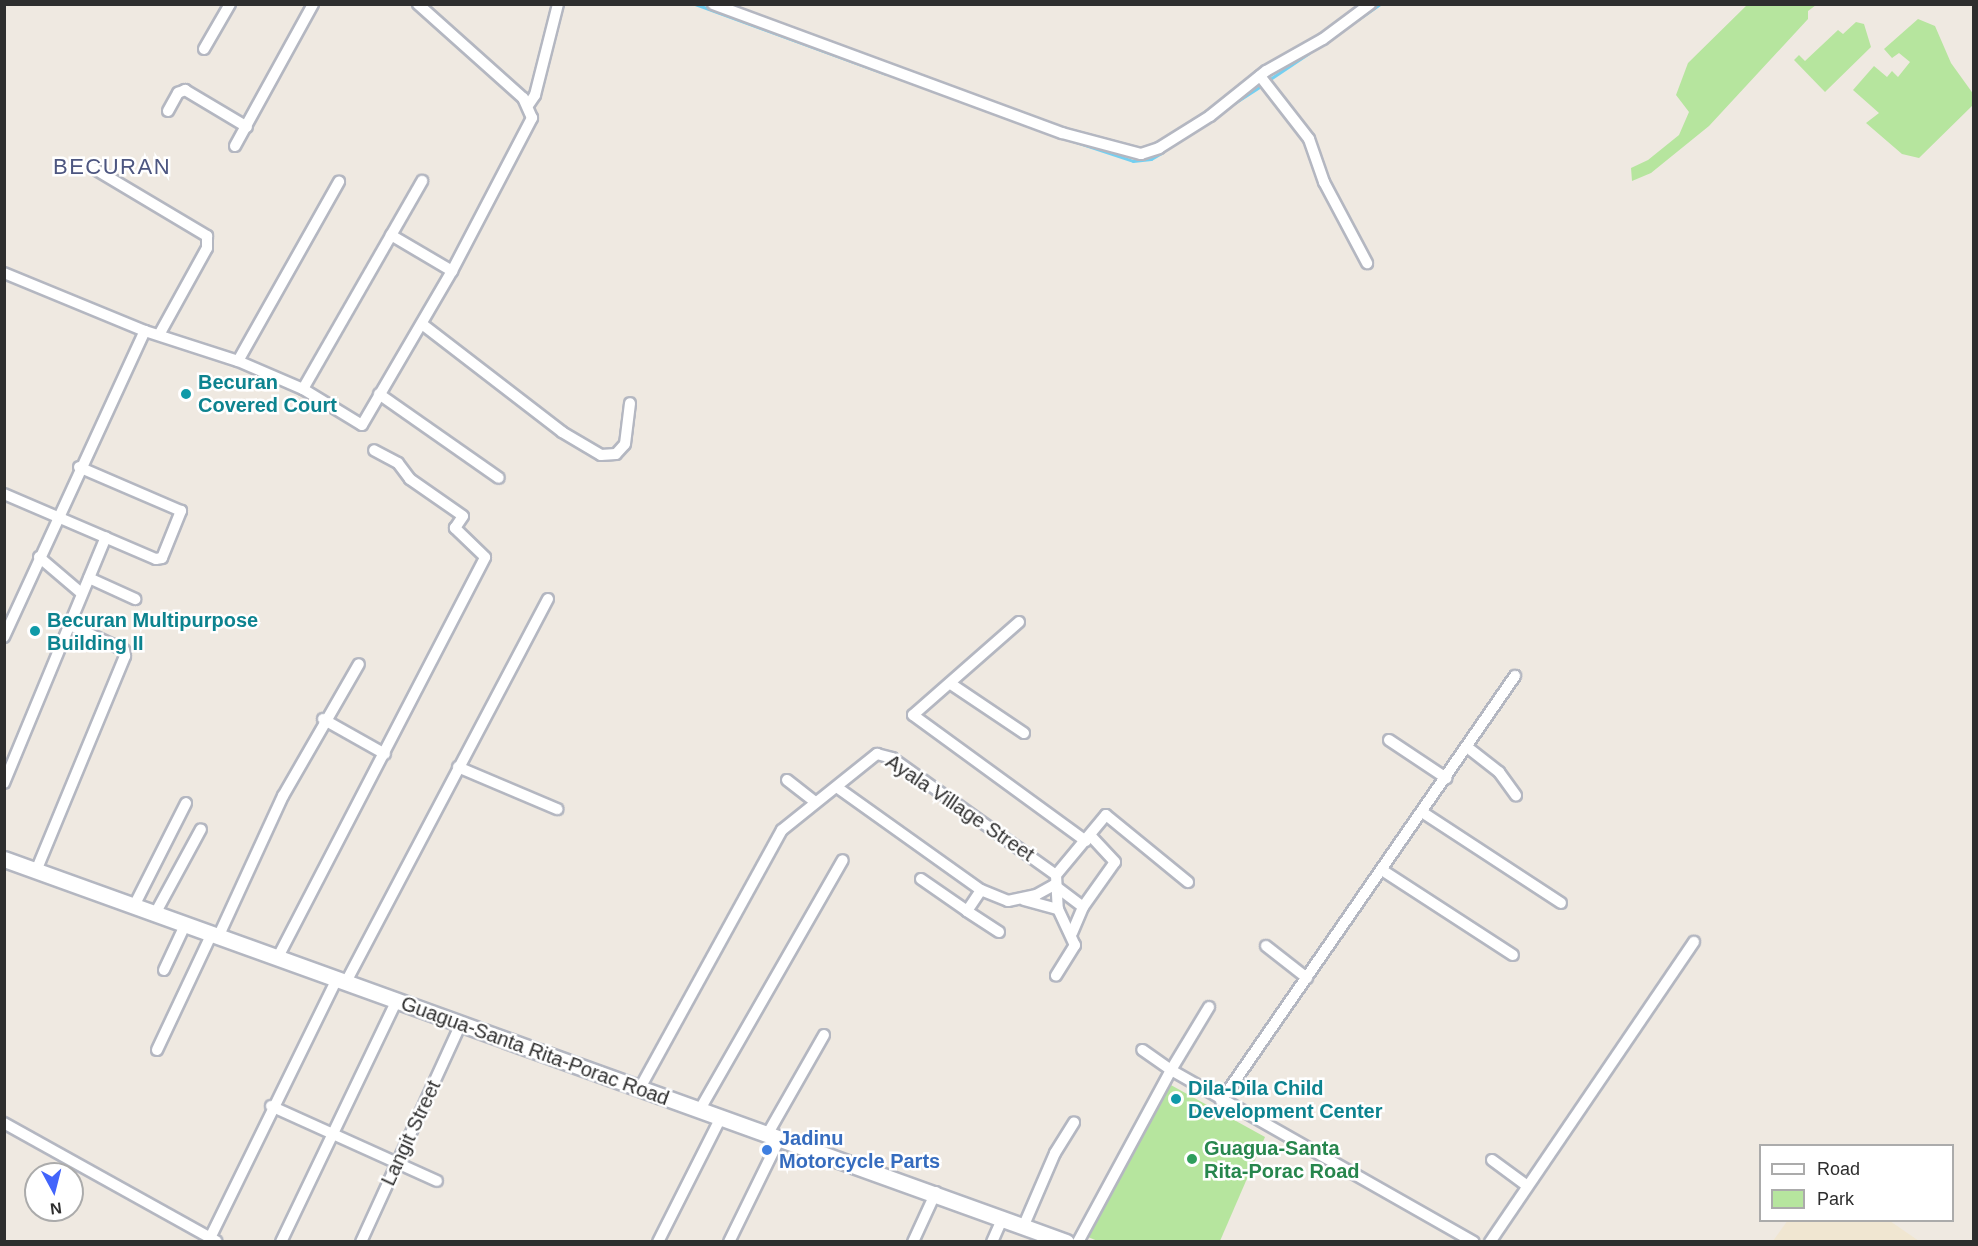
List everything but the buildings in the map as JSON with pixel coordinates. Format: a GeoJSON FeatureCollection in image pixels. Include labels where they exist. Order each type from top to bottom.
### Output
{"type":"FeatureCollection","features":[{"type":"Feature","properties":{"kind":"main road","name":"Guagua-Santa Rita-Porac Road"},"geometry":{"type":"LineString","coordinates":[[4,859],[135,904],[396,1002],[640,1088],[773,1138],[936,1192],[1066,1242]]}},
{"type":"Feature","properties":{"kind":"street"},"geometry":{"type":"LineString","coordinates":[[204,49],[230,4]]}},
{"type":"Feature","properties":{"kind":"street"},"geometry":{"type":"LineString","coordinates":[[235,146],[313,4]]}},
{"type":"Feature","properties":{"kind":"street"},"geometry":{"type":"LineString","coordinates":[[4,273],[145,331],[238,361],[303,389],[362,425],[452,271],[532,118],[529,104],[418,4]]}},
{"type":"Feature","properties":{"kind":"street"},"geometry":{"type":"LineString","coordinates":[[529,104],[535,95],[558,4]]}},
{"type":"Feature","properties":{"kind":"street"},"geometry":{"type":"LineString","coordinates":[[713,4],[1041,126],[1131,154],[1159,148],[1262,81],[1370,4]]}},
{"type":"Feature","properties":{"kind":"street"},"geometry":{"type":"LineString","coordinates":[[1262,81],[1310,139],[1324,182],[1366,263]]}},
{"type":"Feature","properties":{"kind":"street"},"geometry":{"type":"LineString","coordinates":[[168,111],[178,93],[185,90],[247,127]]}},
{"type":"Feature","properties":{"kind":"street"},"geometry":{"type":"LineString","coordinates":[[93,168],[207,237],[207,248],[159,335]]}},
{"type":"Feature","properties":{"kind":"street"},"geometry":{"type":"LineString","coordinates":[[303,389],[422,181]]}},
{"type":"Feature","properties":{"kind":"street"},"geometry":{"type":"LineString","coordinates":[[238,361],[339,182]]}},
{"type":"Feature","properties":{"kind":"street"},"geometry":{"type":"LineString","coordinates":[[391,235],[452,271]]}},
{"type":"Feature","properties":{"kind":"street"},"geometry":{"type":"LineString","coordinates":[[422,324],[562,432],[601,455],[616,454],[625,444],[630,403]]}},
{"type":"Feature","properties":{"kind":"street"},"geometry":{"type":"LineString","coordinates":[[4,637],[80,467],[145,331]]}},
{"type":"Feature","properties":{"kind":"street"},"geometry":{"type":"LineString","coordinates":[[379,394],[499,478]]}},
{"type":"Feature","properties":{"kind":"street"},"geometry":{"type":"LineString","coordinates":[[278,957],[485,557],[454,528],[463,516],[410,478],[398,463],[374,450]]}},
{"type":"Feature","properties":{"kind":"street"},"geometry":{"type":"LineString","coordinates":[[4,494],[159,559],[165,555],[181,511],[80,467]]}},
{"type":"Feature","properties":{"kind":"street"},"geometry":{"type":"LineString","coordinates":[[4,783],[80,592],[89,578],[106,537]]}},
{"type":"Feature","properties":{"kind":"street"},"geometry":{"type":"LineString","coordinates":[[39,557],[80,592]]}},
{"type":"Feature","properties":{"kind":"street"},"geometry":{"type":"LineString","coordinates":[[89,578],[135,599]]}},
{"type":"Feature","properties":{"kind":"street"},"geometry":{"type":"LineString","coordinates":[[4,1123],[209,1239],[271,1106],[548,599]]}},
{"type":"Feature","properties":{"kind":"street"},"geometry":{"type":"LineString","coordinates":[[1019,622],[913,715],[1088,838],[1115,860],[1083,907],[1072,933]]}},
{"type":"Feature","properties":{"kind":"street"},"geometry":{"type":"LineString","coordinates":[[36,871],[125,656],[124,650],[68,624]]}},
{"type":"Feature","properties":{"kind":"street"},"geometry":{"type":"LineString","coordinates":[[157,1050],[283,796],[324,720],[359,664]]}},
{"type":"Feature","properties":{"kind":"street"},"geometry":{"type":"LineString","coordinates":[[1221,1101],[1515,676]]}},
{"type":"Feature","properties":{"kind":"street"},"geometry":{"type":"LineString","coordinates":[[951,684],[1024,733]]}},
{"type":"Feature","properties":{"kind":"street"},"geometry":{"type":"LineString","coordinates":[[324,720],[385,754]]}},
{"type":"Feature","properties":{"kind":"street"},"geometry":{"type":"LineString","coordinates":[[1389,740],[1446,778]]}},
{"type":"Feature","properties":{"kind":"street"},"geometry":{"type":"LineString","coordinates":[[1467,747],[1499,772],[1516,795]]}},
{"type":"Feature","properties":{"kind":"street","name":"Ayala Village Street"},"geometry":{"type":"LineString","coordinates":[[640,1088],[782,830],[815,802],[838,788],[872,756],[886,754],[1055,880],[1083,907]]}},
{"type":"Feature","properties":{"kind":"street"},"geometry":{"type":"LineString","coordinates":[[458,767],[557,809]]}},
{"type":"Feature","properties":{"kind":"street"},"geometry":{"type":"LineString","coordinates":[[787,780],[815,802]]}},
{"type":"Feature","properties":{"kind":"street"},"geometry":{"type":"LineString","coordinates":[[838,788],[981,890],[1002,901],[1020,899],[1058,909]]}},
{"type":"Feature","properties":{"kind":"street"},"geometry":{"type":"LineString","coordinates":[[135,904],[186,803]]}},
{"type":"Feature","properties":{"kind":"street"},"geometry":{"type":"LineString","coordinates":[[1422,812],[1561,903]]}},
{"type":"Feature","properties":{"kind":"street"},"geometry":{"type":"LineString","coordinates":[[1020,899],[1055,880],[1106,815],[1188,882]]}},
{"type":"Feature","properties":{"kind":"street"},"geometry":{"type":"LineString","coordinates":[[156,912],[201,830]]}},
{"type":"Feature","properties":{"kind":"street"},"geometry":{"type":"LineString","coordinates":[[699,1111],[843,860]]}},
{"type":"Feature","properties":{"kind":"street"},"geometry":{"type":"LineString","coordinates":[[1382,870],[1513,955]]}},
{"type":"Feature","properties":{"kind":"street"},"geometry":{"type":"LineString","coordinates":[[921,879],[999,932]]}},
{"type":"Feature","properties":{"kind":"street"},"geometry":{"type":"LineString","coordinates":[[1055,880],[1058,909],[1072,933],[1075,950],[1056,976]]}},
{"type":"Feature","properties":{"kind":"street"},"geometry":{"type":"LineString","coordinates":[[967,911],[981,890]]}},
{"type":"Feature","properties":{"kind":"street"},"geometry":{"type":"LineString","coordinates":[[164,970],[186,923]]}},
{"type":"Feature","properties":{"kind":"street"},"geometry":{"type":"LineString","coordinates":[[1490,1242],[1526,1185],[1694,942]]}},
{"type":"Feature","properties":{"kind":"street"},"geometry":{"type":"LineString","coordinates":[[1266,946],[1307,978]]}},
{"type":"Feature","properties":{"kind":"street"},"geometry":{"type":"LineString","coordinates":[[281,1242],[335,1135],[396,1002]]}},
{"type":"Feature","properties":{"kind":"street"},"geometry":{"type":"LineString","coordinates":[[1078,1242],[1171,1070],[1209,1007]]}},
{"type":"Feature","properties":{"kind":"street","name":"Langit Street"},"geometry":{"type":"LineString","coordinates":[[362,1242],[461,1024]]}},
{"type":"Feature","properties":{"kind":"street"},"geometry":{"type":"LineString","coordinates":[[729,1242],[773,1138],[824,1035]]}},
{"type":"Feature","properties":{"kind":"street"},"geometry":{"type":"LineString","coordinates":[[1142,1050],[1221,1101],[1474,1242]]}},
{"type":"Feature","properties":{"kind":"street"},"geometry":{"type":"LineString","coordinates":[[271,1106],[437,1181]]}},
{"type":"Feature","properties":{"kind":"street"},"geometry":{"type":"LineString","coordinates":[[658,1242],[720,1119]]}},
{"type":"Feature","properties":{"kind":"street"},"geometry":{"type":"LineString","coordinates":[[1023,1225],[1055,1153],[1074,1123]]}},
{"type":"Feature","properties":{"kind":"street"},"geometry":{"type":"LineString","coordinates":[[1492,1160],[1526,1185]]}},
{"type":"Feature","properties":{"kind":"street"},"geometry":{"type":"LineString","coordinates":[[913,1242],[936,1192]]}},
{"type":"Feature","properties":{"kind":"street"},"geometry":{"type":"LineString","coordinates":[[992,1242],[1003,1217]]}},
{"type":"Feature","properties":{"kind":"shaded area"},"geometry":{"type":"Polygon","coordinates":[[[1787,1222],[1891,1222],[1919,1241],[1773,1241],[1787,1222]]]}},
{"type":"Feature","properties":{"kind":"green space"},"geometry":{"type":"Polygon","coordinates":[[[1747,5],[1816,5],[1808,11],[1808,19],[1709,126],[1651,173],[1632,181],[1631,168],[1648,160],[1679,135],[1689,112],[1676,95],[1688,63],[1747,5]]]}},
{"type":"Feature","properties":{"kind":"green space"},"geometry":{"type":"Polygon","coordinates":[[[1918,19],[1935,26],[1951,63],[1974,95],[1973,105],[1919,158],[1902,154],[1866,123],[1879,113],[1853,90],[1874,66],[1887,77],[1892,71],[1898,77],[1910,62],[1899,53],[1892,58],[1884,49],[1918,19]]]}},
{"type":"Feature","properties":{"kind":"green space"},"geometry":{"type":"Polygon","coordinates":[[[1856,22],[1864,24],[1871,47],[1825,92],[1794,60],[1799,55],[1805,61],[1838,30],[1843,34],[1856,22]]]}},
{"type":"Feature","properties":{"kind":"green space"},"geometry":{"type":"Polygon","coordinates":[[[1169,1084],[1265,1137],[1220,1241],[1100,1242],[1088,1237],[1169,1084]]]}},
{"type":"Feature","properties":{"kind":"waterway"},"geometry":{"type":"LineString","coordinates":[[695,4],[886,74]]}},
{"type":"Feature","properties":{"kind":"waterway"},"geometry":{"type":"LineString","coordinates":[[1357,20],[1380,4]]}},
{"type":"Feature","properties":{"kind":"waterway"},"geometry":{"type":"LineString","coordinates":[[1267,81],[1309,53]]}},
{"type":"Feature","properties":{"kind":"waterway"},"geometry":{"type":"LineString","coordinates":[[1233,104],[1262,85]]}},
{"type":"Feature","properties":{"kind":"waterway"},"geometry":{"type":"LineString","coordinates":[[1073,141],[1133,161],[1151,159],[1163,152]]}},
{"type":"Feature","properties":{"kind":"place","name":"Becuran Covered Court"},"geometry":{"type":"Point","coordinates":[186,394]}},
{"type":"Feature","properties":{"kind":"place","name":"Becuran Multipurpose Building II"},"geometry":{"type":"Point","coordinates":[35,631]}},
{"type":"Feature","properties":{"kind":"place","name":"Dila-Dila Child Development Center"},"geometry":{"type":"Point","coordinates":[1176,1099]}},
{"type":"Feature","properties":{"kind":"place","name":"Jadinu Motorcycle Parts"},"geometry":{"type":"Point","coordinates":[767,1150]}},
{"type":"Feature","properties":{"kind":"place","name":"Guagua-Santa Rita-Porac Road"},"geometry":{"type":"Point","coordinates":[1192,1159]}},
{"type":"Feature","properties":{"kind":"district","name":"BECURAN"},"geometry":{"type":"Point","coordinates":[112,167]}}]}
